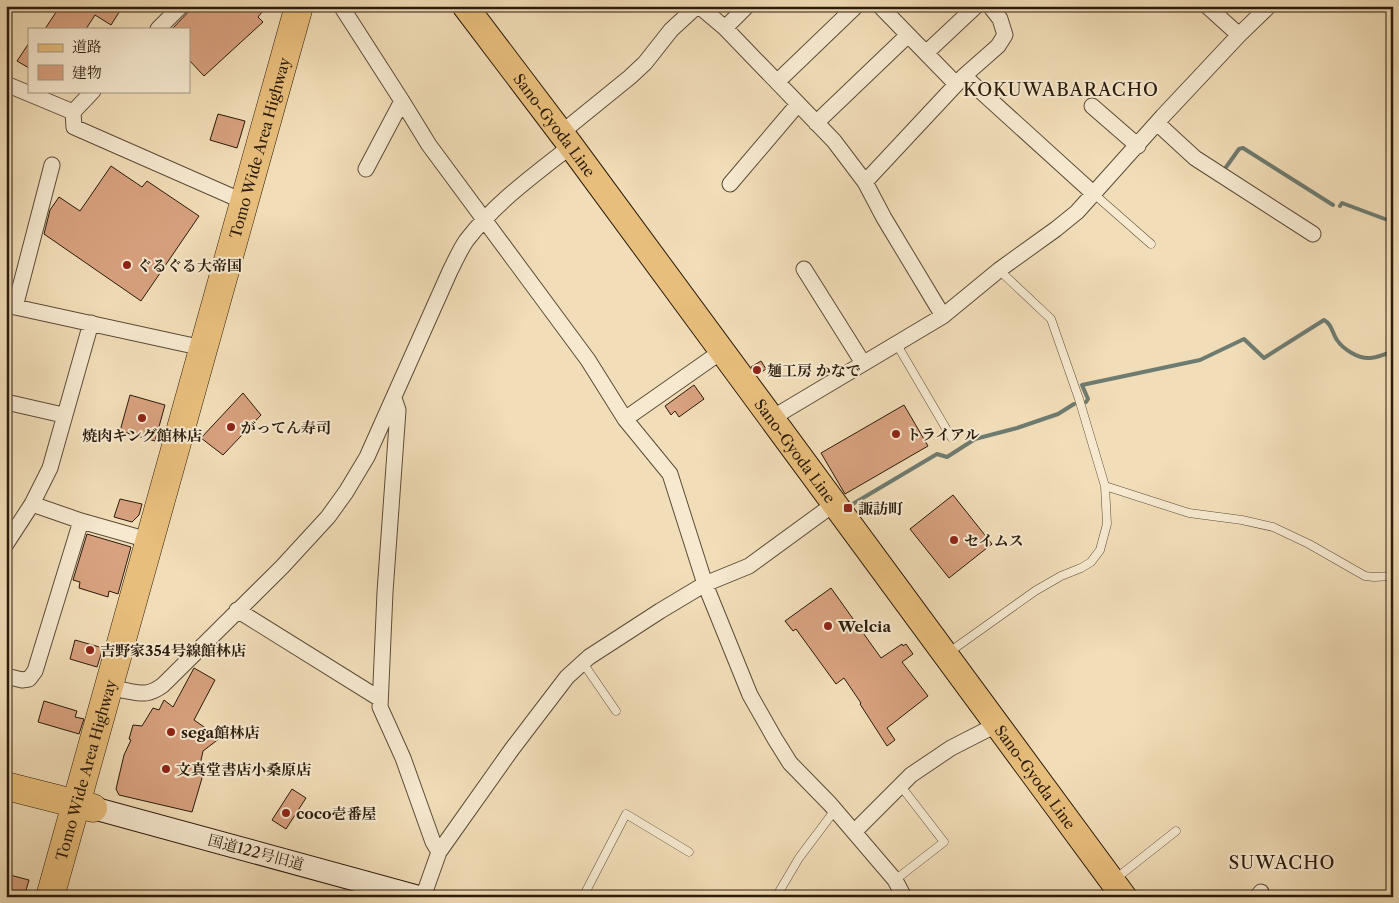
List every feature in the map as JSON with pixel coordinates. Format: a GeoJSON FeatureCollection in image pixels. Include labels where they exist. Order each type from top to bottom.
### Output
{"type":"FeatureCollection","features":[{"type":"Feature","properties":{"kind":"highway","name":"Tomo Wide Area Highway"},"geometry":{"type":"LineString","coordinates":[[50,897],[84,807],[122,690],[203,348],[299,6]]}},
{"type":"Feature","properties":{"kind":"highway","name":"Tomo Wide Area Highway"},"geometry":{"type":"LineString","coordinates":[[69,897],[84,807],[156,542],[314,6]]}},
{"type":"Feature","properties":{"kind":"highway"},"geometry":{"type":"LineString","coordinates":[[6,786],[84,807]]}},
{"type":"Feature","properties":{"kind":"main road","name":"Sano-Gyoda Line"},"geometry":{"type":"LineString","coordinates":[[465,6],[722,350],[1118,889]]}},
{"type":"Feature","properties":{"kind":"street"},"geometry":{"type":"LineString","coordinates":[[159,28],[182,6]]}},
{"type":"Feature","properties":{"kind":"street"},"geometry":{"type":"LineString","coordinates":[[341,6],[429,145],[588,360],[625,419],[670,474],[705,584],[750,695],[790,763],[835,810],[895,880],[904,897]]}},
{"type":"Feature","properties":{"kind":"street"},"geometry":{"type":"LineString","coordinates":[[122,690],[144,694],[154,692],[163,685],[328,517],[367,458],[450,271],[466,242],[483,220],[645,63],[671,30],[698,6],[724,28],[834,141],[864,182],[943,316]]}},
{"type":"Feature","properties":{"kind":"street"},"geometry":{"type":"LineString","coordinates":[[724,28],[747,6]]}},
{"type":"Feature","properties":{"kind":"street"},"geometry":{"type":"LineString","coordinates":[[777,82],[856,6]]}},
{"type":"Feature","properties":{"kind":"street"},"geometry":{"type":"LineString","coordinates":[[880,6],[926,54],[960,80],[1094,194]]}},
{"type":"Feature","properties":{"kind":"street"},"geometry":{"type":"LineString","coordinates":[[926,54],[976,6]]}},
{"type":"Feature","properties":{"kind":"street"},"geometry":{"type":"LineString","coordinates":[[864,182],[960,80],[998,46],[1005,35],[1000,19],[990,6]]}},
{"type":"Feature","properties":{"kind":"street"},"geometry":{"type":"LineString","coordinates":[[1206,6],[1239,35]]}},
{"type":"Feature","properties":{"kind":"street"},"geometry":{"type":"LineString","coordinates":[[772,418],[943,316],[999,270],[1077,212],[1239,35],[1269,6]]}},
{"type":"Feature","properties":{"kind":"street"},"geometry":{"type":"LineString","coordinates":[[816,123],[908,34]]}},
{"type":"Feature","properties":{"kind":"street"},"geometry":{"type":"LineString","coordinates":[[6,84],[73,112]]}},
{"type":"Feature","properties":{"kind":"street"},"geometry":{"type":"LineString","coordinates":[[92,92],[73,112],[74,127],[244,200]]}},
{"type":"Feature","properties":{"kind":"street"},"geometry":{"type":"LineString","coordinates":[[366,169],[402,101]]}},
{"type":"Feature","properties":{"kind":"street"},"geometry":{"type":"LineString","coordinates":[[730,184],[798,104]]}},
{"type":"Feature","properties":{"kind":"street"},"geometry":{"type":"LineString","coordinates":[[1092,106],[1138,146]]}},
{"type":"Feature","properties":{"kind":"street"},"geometry":{"type":"LineString","coordinates":[[1157,123],[1195,158],[1313,234]]}},
{"type":"Feature","properties":{"kind":"street"},"geometry":{"type":"LineString","coordinates":[[52,165],[10,306],[203,348]]}},
{"type":"Feature","properties":{"kind":"street"},"geometry":{"type":"LineString","coordinates":[[804,269],[863,363]]}},
{"type":"Feature","properties":{"kind":"street"},"geometry":{"type":"LineString","coordinates":[[6,544],[32,504],[50,468],[91,323]]}},
{"type":"Feature","properties":{"kind":"street"},"geometry":{"type":"LineString","coordinates":[[625,419],[722,350]]}},
{"type":"Feature","properties":{"kind":"street"},"geometry":{"type":"LineString","coordinates":[[394,398],[398,410],[385,592],[380,707],[403,758],[433,842],[439,852]]}},
{"type":"Feature","properties":{"kind":"street"},"geometry":{"type":"LineString","coordinates":[[6,402],[64,415]]}},
{"type":"Feature","properties":{"kind":"street"},"geometry":{"type":"LineString","coordinates":[[32,504],[81,521],[156,542]]}},
{"type":"Feature","properties":{"kind":"street"},"geometry":{"type":"LineString","coordinates":[[423,897],[439,852],[512,749],[567,677],[589,656],[705,584],[750,566],[834,504]]}},
{"type":"Feature","properties":{"kind":"street"},"geometry":{"type":"LineString","coordinates":[[6,676],[22,680],[29,679],[35,671],[81,521]]}},
{"type":"Feature","properties":{"kind":"street"},"geometry":{"type":"LineString","coordinates":[[237,610],[380,699]]}},
{"type":"Feature","properties":{"kind":"street"},"geometry":{"type":"LineString","coordinates":[[854,832],[912,775],[951,748],[998,724]]}},
{"type":"Feature","properties":{"kind":"street","name":"国道122号旧道"},"geometry":{"type":"LineString","coordinates":[[84,807],[419,897]]}},
{"type":"Feature","properties":{"kind":"lane"},"geometry":{"type":"LineString","coordinates":[[1094,194],[1151,244]]}},
{"type":"Feature","properties":{"kind":"lane"},"geometry":{"type":"LineString","coordinates":[[946,654],[1035,591],[1091,562],[1100,550],[1107,524],[1105,486],[1079,399],[1051,319],[999,270]]}},
{"type":"Feature","properties":{"kind":"lane"},"geometry":{"type":"LineString","coordinates":[[896,343],[951,437]]}},
{"type":"Feature","properties":{"kind":"lane"},"geometry":{"type":"LineString","coordinates":[[1105,486],[1189,513],[1242,520],[1273,527],[1309,544],[1365,576],[1393,576]]}},
{"type":"Feature","properties":{"kind":"lane"},"geometry":{"type":"LineString","coordinates":[[583,663],[616,711]]}},
{"type":"Feature","properties":{"kind":"lane"},"geometry":{"type":"LineString","coordinates":[[895,880],[944,842],[900,785]]}},
{"type":"Feature","properties":{"kind":"lane"},"geometry":{"type":"LineString","coordinates":[[776,897],[798,858],[835,810]]}},
{"type":"Feature","properties":{"kind":"lane"},"geometry":{"type":"LineString","coordinates":[[583,897],[626,814],[689,852]]}},
{"type":"Feature","properties":{"kind":"lane"},"geometry":{"type":"LineString","coordinates":[[1118,889],[1176,831]]}},
{"type":"Feature","properties":{"kind":"building"},"geometry":{"type":"Polygon","coordinates":[[[60,6],[123,6],[111,25],[95,15],[87,28],[46,28],[60,6]]]}},
{"type":"Feature","properties":{"kind":"building"},"geometry":{"type":"Polygon","coordinates":[[[194,6],[267,6],[258,17],[263,22],[204,76],[190,61],[190,28],[173,28],[194,6]]]}},
{"type":"Feature","properties":{"kind":"building"},"geometry":{"type":"Polygon","coordinates":[[[28,44],[28,67],[17,61],[28,44]]]}},
{"type":"Feature","properties":{"kind":"building"},"geometry":{"type":"Polygon","coordinates":[[[218,114],[245,121],[237,148],[210,140],[218,114]]]}},
{"type":"Feature","properties":{"kind":"building","name":"ぐるぐる大帝国"},"geometry":{"type":"Polygon","coordinates":[[[111,166],[142,187],[147,181],[199,216],[141,301],[44,234],[50,210],[59,197],[80,211],[111,166]]]}},
{"type":"Feature","properties":{"kind":"building"},"geometry":{"type":"Polygon","coordinates":[[[761,361],[766,369],[757,375],[751,367],[761,361]]]}},
{"type":"Feature","properties":{"kind":"building"},"geometry":{"type":"Polygon","coordinates":[[[694,385],[704,399],[679,417],[675,411],[671,415],[665,406],[694,385]]]}},
{"type":"Feature","properties":{"kind":"building","name":"がってん寿司"},"geometry":{"type":"Polygon","coordinates":[[[243,393],[261,415],[223,455],[201,438],[243,393]]]}},
{"type":"Feature","properties":{"kind":"building","name":"焼肉キング館林店"},"geometry":{"type":"Polygon","coordinates":[[[130,395],[165,405],[155,441],[120,431],[130,395]]]}},
{"type":"Feature","properties":{"kind":"building"},"geometry":{"type":"Polygon","coordinates":[[[904,405],[928,446],[845,494],[821,453],[904,405]]]}},
{"type":"Feature","properties":{"kind":"building"},"geometry":{"type":"Polygon","coordinates":[[[953,495],[992,544],[949,578],[910,529],[953,495]]]}},
{"type":"Feature","properties":{"kind":"building"},"geometry":{"type":"Polygon","coordinates":[[[120,499],[142,504],[139,515],[132,522],[114,517],[120,499]]]}},
{"type":"Feature","properties":{"kind":"building"},"geometry":{"type":"Polygon","coordinates":[[[87,534],[131,547],[118,594],[109,591],[108,597],[79,588],[80,582],[73,580],[87,534]]]}},
{"type":"Feature","properties":{"kind":"building"},"geometry":{"type":"Polygon","coordinates":[[[831,588],[881,658],[902,644],[903,646],[906,644],[913,654],[902,662],[928,696],[887,728],[895,740],[887,746],[844,678],[836,684],[796,629],[793,631],[785,621],[831,588]]]}},
{"type":"Feature","properties":{"kind":"building"},"geometry":{"type":"Polygon","coordinates":[[[75,640],[103,648],[97,667],[70,659],[75,640]]]}},
{"type":"Feature","properties":{"kind":"building"},"geometry":{"type":"Polygon","coordinates":[[[194,668],[215,680],[194,720],[220,738],[203,751],[200,765],[205,768],[192,812],[119,795],[116,789],[124,755],[131,740],[129,739],[133,725],[142,726],[153,708],[159,710],[164,700],[173,707],[194,668]]]}},
{"type":"Feature","properties":{"kind":"building"},"geometry":{"type":"Polygon","coordinates":[[[44,701],[77,711],[75,717],[84,719],[79,734],[38,722],[44,701]]]}},
{"type":"Feature","properties":{"kind":"building"},"geometry":{"type":"Polygon","coordinates":[[[292,789],[306,798],[286,829],[272,820],[292,789]]]}},
{"type":"Feature","properties":{"kind":"building"},"geometry":{"type":"Polygon","coordinates":[[[6,874],[29,880],[24,897],[6,897],[6,874]]]}},
{"type":"Feature","properties":{"kind":"waterway"},"geometry":{"type":"LineString","coordinates":[[1224,170],[1239,149],[1243,148],[1333,205]]}},
{"type":"Feature","properties":{"kind":"waterway"},"geometry":{"type":"LineString","coordinates":[[1340,206],[1342,203],[1393,222]]}},
{"type":"Feature","properties":{"kind":"waterway"},"geometry":{"type":"LineString","coordinates":[[1086,402],[1088,399],[1082,385],[1200,360],[1244,339],[1264,358],[1324,320],[1329,324],[1340,343],[1356,355],[1373,358],[1393,352]]}},
{"type":"Feature","properties":{"kind":"waterway"},"geometry":{"type":"LineString","coordinates":[[851,505],[937,454],[947,457],[975,439],[1017,428],[1058,414],[1074,404]]}},
{"type":"Feature","properties":{"kind":"place","name":"ぐるぐる大帝国"},"geometry":{"type":"Point","coordinates":[127,265]}},
{"type":"Feature","properties":{"kind":"place","name":"麺工房 かなで"},"geometry":{"type":"Point","coordinates":[757,370]}},
{"type":"Feature","properties":{"kind":"place","name":"焼肉キング館林店"},"geometry":{"type":"Point","coordinates":[142,418]}},
{"type":"Feature","properties":{"kind":"place","name":"がってん寿司"},"geometry":{"type":"Point","coordinates":[231,427]}},
{"type":"Feature","properties":{"kind":"place","name":"トライアル"},"geometry":{"type":"Point","coordinates":[896,434]}},
{"type":"Feature","properties":{"kind":"place","name":"諏訪町"},"geometry":{"type":"Point","coordinates":[848,508]}},
{"type":"Feature","properties":{"kind":"place","name":"セイムス"},"geometry":{"type":"Point","coordinates":[954,540]}},
{"type":"Feature","properties":{"kind":"place","name":"Welcia"},"geometry":{"type":"Point","coordinates":[828,626]}},
{"type":"Feature","properties":{"kind":"place","name":"吉野家354号線館林店"},"geometry":{"type":"Point","coordinates":[90,650]}},
{"type":"Feature","properties":{"kind":"place","name":"sega館林店"},"geometry":{"type":"Point","coordinates":[171,732]}},
{"type":"Feature","properties":{"kind":"place","name":"文真堂書店小桑原店"},"geometry":{"type":"Point","coordinates":[166,769]}},
{"type":"Feature","properties":{"kind":"place","name":"coco壱番屋"},"geometry":{"type":"Point","coordinates":[286,813]}},
{"type":"Feature","properties":{"kind":"district","name":"KOKUWABARACHO"},"geometry":{"type":"Point","coordinates":[1061,90]}},
{"type":"Feature","properties":{"kind":"district","name":"SUWACHO"},"geometry":{"type":"Point","coordinates":[1282,863]}}]}
